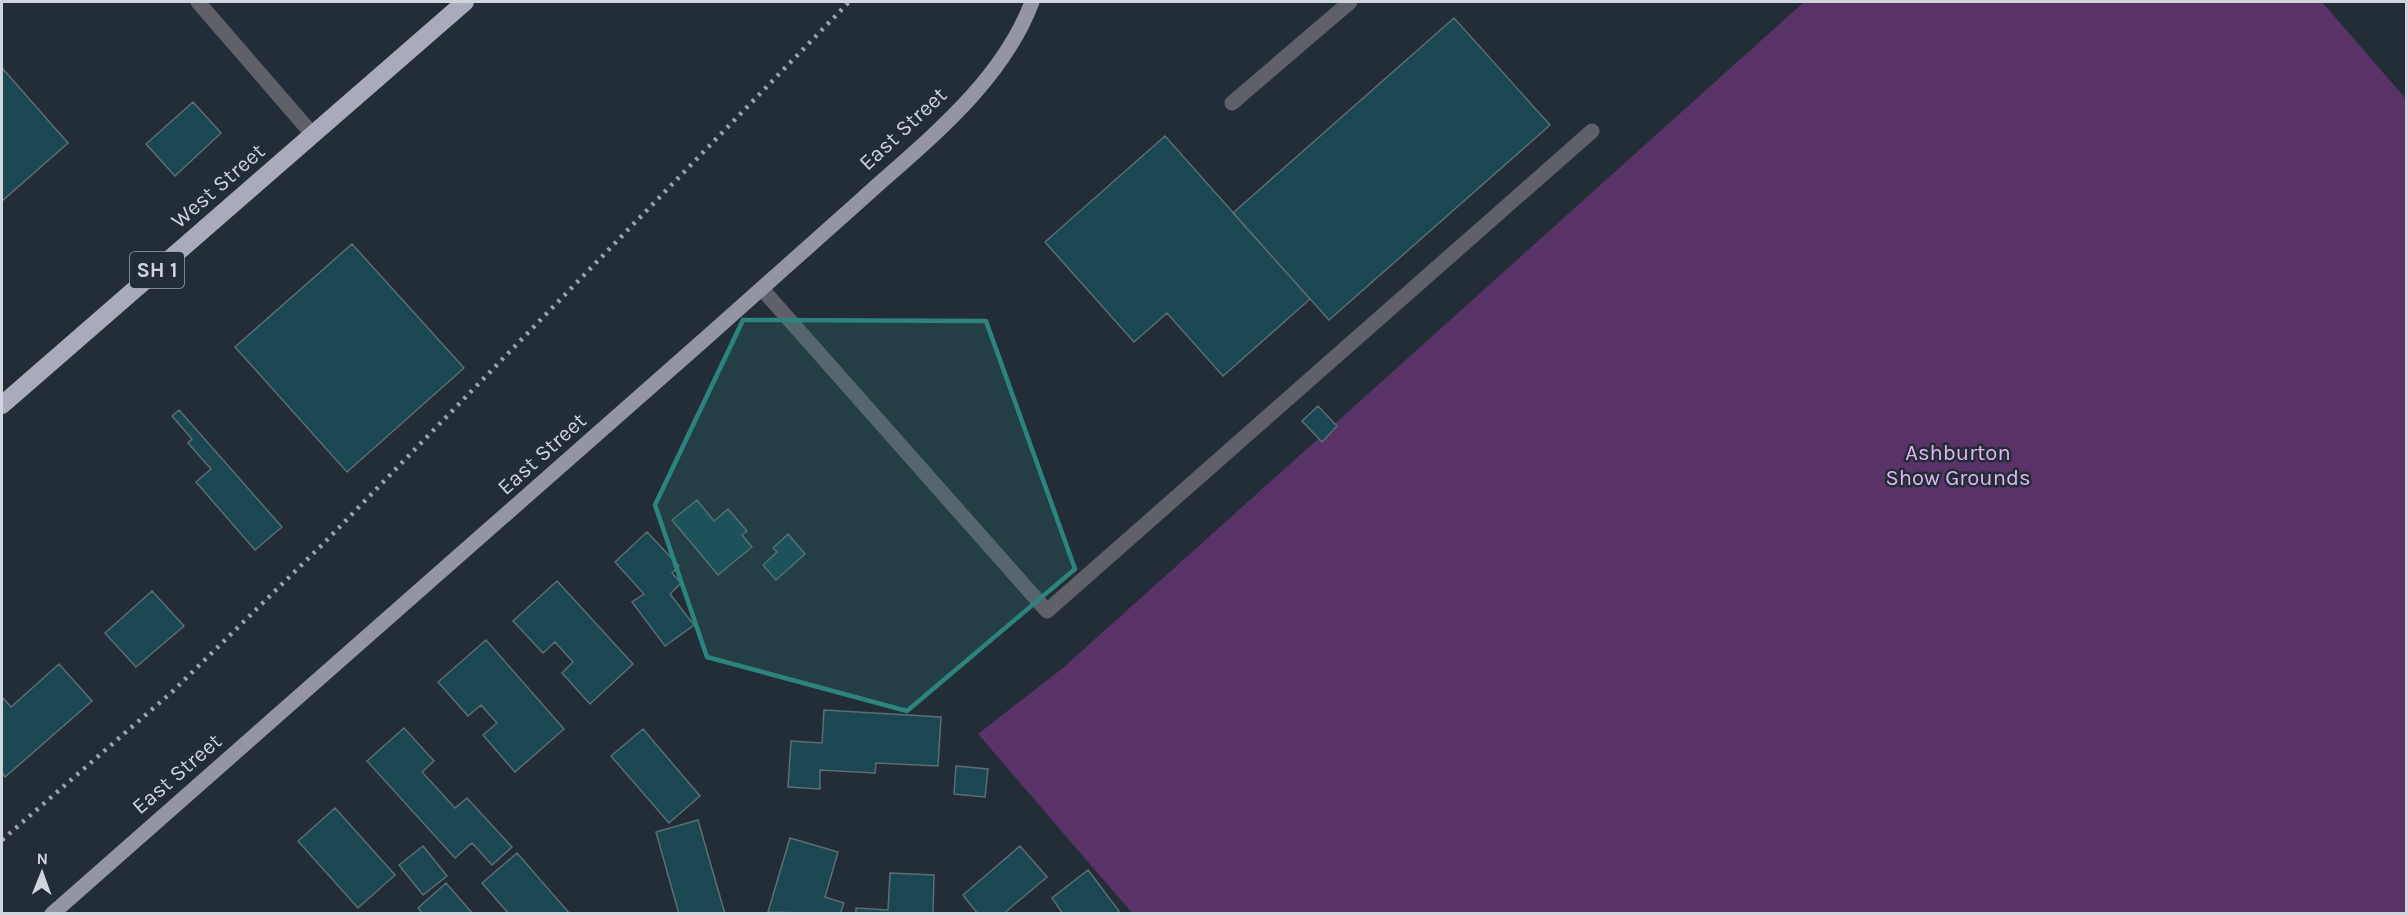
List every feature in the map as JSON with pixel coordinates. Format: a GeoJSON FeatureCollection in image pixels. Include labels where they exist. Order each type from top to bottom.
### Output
{"type":"FeatureCollection","features":[{"type":"Feature","properties":{"kind":"highway","name":"West Street"},"geometry":{"type":"LineString","coordinates":[[2,405],[465,2]]}},
{"type":"Feature","properties":{"kind":"main road","name":"East Street"},"geometry":{"type":"LineString","coordinates":[[52,914],[354,650],[892,171],[983,84],[1003,60],[1018,36],[1032,2]]}},
{"type":"Feature","properties":{"kind":"street"},"geometry":{"type":"LineString","coordinates":[[198,2],[313,135]]}},
{"type":"Feature","properties":{"kind":"street"},"geometry":{"type":"LineString","coordinates":[[1232,104],[1350,2]]}},
{"type":"Feature","properties":{"kind":"street"},"geometry":{"type":"LineString","coordinates":[[762,289],[1047,611],[1592,131]]}},
{"type":"Feature","properties":{"kind":"highlighted area"},"geometry":{"type":"Polygon","coordinates":[[[743,320],[986,321],[1075,569],[907,711],[707,657],[655,505],[743,320]]]}},
{"type":"Feature","properties":{"kind":"green space","name":"Ashburton Show Grounds"},"geometry":{"type":"Polygon","coordinates":[[[1804,2],[2322,2],[2406,99],[2406,913],[1132,913],[978,734],[1064,667],[1804,2]]]}},
{"type":"Feature","properties":{"kind":"building"},"geometry":{"type":"Polygon","coordinates":[[[1454,18],[1550,125],[1329,320],[1233,213],[1454,18]]]}},
{"type":"Feature","properties":{"kind":"building"},"geometry":{"type":"Polygon","coordinates":[[[2,68],[68,143],[2,201],[2,68]]]}},
{"type":"Feature","properties":{"kind":"building"},"geometry":{"type":"Polygon","coordinates":[[[193,102],[221,133],[175,176],[146,144],[193,102]]]}},
{"type":"Feature","properties":{"kind":"building"},"geometry":{"type":"Polygon","coordinates":[[[1165,136],[1310,299],[1223,376],[1167,313],[1134,342],[1045,242],[1165,136]]]}},
{"type":"Feature","properties":{"kind":"building"},"geometry":{"type":"Polygon","coordinates":[[[352,244],[464,368],[347,472],[235,347],[352,244]]]}},
{"type":"Feature","properties":{"kind":"building"},"geometry":{"type":"Polygon","coordinates":[[[1318,406],[1337,426],[1322,442],[1302,421],[1318,406]]]}},
{"type":"Feature","properties":{"kind":"building"},"geometry":{"type":"Polygon","coordinates":[[[179,410],[282,527],[255,550],[196,482],[211,469],[188,443],[192,439],[172,416],[179,410]]]}},
{"type":"Feature","properties":{"kind":"building"},"geometry":{"type":"Polygon","coordinates":[[[697,500],[714,521],[728,509],[747,531],[742,535],[752,547],[718,575],[672,520],[697,500]]]}},
{"type":"Feature","properties":{"kind":"building"},"geometry":{"type":"Polygon","coordinates":[[[647,532],[679,566],[672,573],[681,583],[670,594],[694,625],[665,646],[632,602],[644,594],[615,562],[647,532]]]}},
{"type":"Feature","properties":{"kind":"building"},"geometry":{"type":"Polygon","coordinates":[[[788,534],[805,554],[776,580],[763,565],[777,552],[773,548],[788,534]]]}},
{"type":"Feature","properties":{"kind":"building"},"geometry":{"type":"Polygon","coordinates":[[[557,581],[633,664],[590,704],[562,673],[573,662],[555,642],[543,653],[513,621],[557,581]]]}},
{"type":"Feature","properties":{"kind":"building"},"geometry":{"type":"Polygon","coordinates":[[[152,591],[184,626],[136,667],[105,633],[152,591]]]}},
{"type":"Feature","properties":{"kind":"building"},"geometry":{"type":"Polygon","coordinates":[[[486,640],[564,729],[515,772],[483,735],[497,723],[481,705],[468,716],[438,682],[486,640]]]}},
{"type":"Feature","properties":{"kind":"building"},"geometry":{"type":"Polygon","coordinates":[[[59,664],[92,701],[5,777],[2,773],[2,697],[11,707],[59,664]]]}},
{"type":"Feature","properties":{"kind":"building"},"geometry":{"type":"Polygon","coordinates":[[[824,710],[941,717],[938,766],[876,763],[875,773],[820,770],[820,789],[788,787],[791,741],[822,743],[824,710]]]}},
{"type":"Feature","properties":{"kind":"building"},"geometry":{"type":"Polygon","coordinates":[[[404,728],[434,761],[422,772],[455,808],[467,798],[512,847],[492,865],[472,843],[455,858],[367,761],[404,728]]]}},
{"type":"Feature","properties":{"kind":"building"},"geometry":{"type":"Polygon","coordinates":[[[643,729],[700,796],[669,823],[611,756],[643,729]]]}},
{"type":"Feature","properties":{"kind":"building"},"geometry":{"type":"Polygon","coordinates":[[[956,766],[988,769],[985,797],[954,794],[956,766]]]}},
{"type":"Feature","properties":{"kind":"building"},"geometry":{"type":"Polygon","coordinates":[[[335,808],[395,875],[358,908],[298,841],[335,808]]]}},
{"type":"Feature","properties":{"kind":"building"},"geometry":{"type":"Polygon","coordinates":[[[698,820],[725,914],[679,914],[656,832],[698,820]]]}},
{"type":"Feature","properties":{"kind":"building"},"geometry":{"type":"Polygon","coordinates":[[[790,838],[838,852],[825,897],[844,903],[840,914],[768,912],[790,838]]]}},
{"type":"Feature","properties":{"kind":"building"},"geometry":{"type":"Polygon","coordinates":[[[423,846],[447,876],[423,895],[399,865],[423,846]]]}},
{"type":"Feature","properties":{"kind":"building"},"geometry":{"type":"Polygon","coordinates":[[[1020,846],[1047,877],[1003,914],[978,914],[963,895],[1020,846]]]}},
{"type":"Feature","properties":{"kind":"building"},"geometry":{"type":"Polygon","coordinates":[[[517,853],[570,914],[509,914],[482,883],[517,853]]]}},
{"type":"Feature","properties":{"kind":"building"},"geometry":{"type":"Polygon","coordinates":[[[1088,870],[1119,911],[1115,914],[1063,914],[1052,898],[1088,870]]]}},
{"type":"Feature","properties":{"kind":"building"},"geometry":{"type":"Polygon","coordinates":[[[890,873],[934,875],[933,914],[856,914],[856,908],[888,910],[890,873]]]}},
{"type":"Feature","properties":{"kind":"building"},"geometry":{"type":"Polygon","coordinates":[[[446,883],[473,914],[423,914],[418,908],[446,883]]]}},
{"type":"Feature","properties":{"kind":"railway"},"geometry":{"type":"LineString","coordinates":[[2,840],[172,692],[325,542],[849,2]]}}]}
